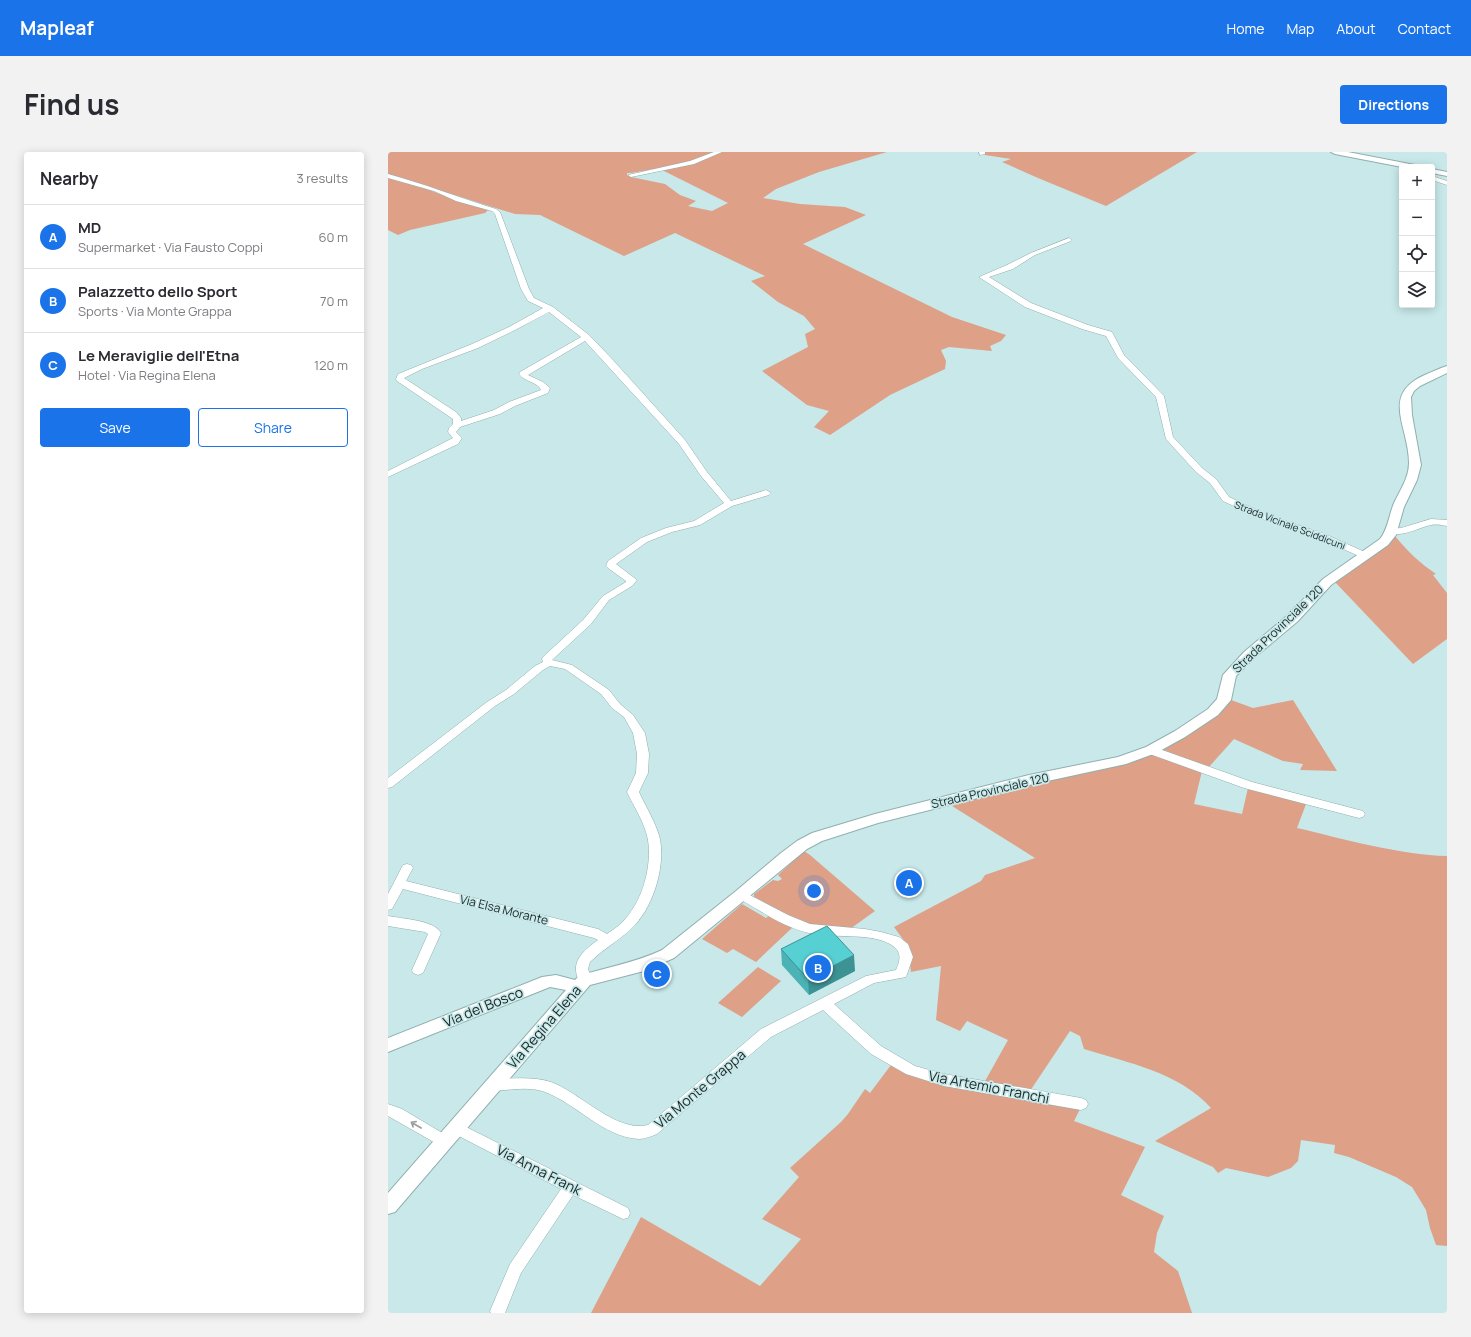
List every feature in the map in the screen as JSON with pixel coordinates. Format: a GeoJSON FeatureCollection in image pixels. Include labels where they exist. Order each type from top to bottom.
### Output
{"type":"FeatureCollection","features":[{"type":"Feature","properties":{"kind":"street"},"geometry":{"type":"LineString","coordinates":[[632,175],[692,163],[719,152]]}},
{"type":"Feature","properties":{"kind":"street"},"geometry":{"type":"LineString","coordinates":[[1335,152],[1399,164]]}},
{"type":"Feature","properties":{"kind":"street"},"geometry":{"type":"LineString","coordinates":[[1435,172],[1447,174]]}},
{"type":"Feature","properties":{"kind":"street"},"geometry":{"type":"LineString","coordinates":[[388,176],[436,190],[458,200],[494,210],[498,213],[525,289],[531,299],[550,308],[586,337],[682,442],[704,474],[729,504]]}},
{"type":"Feature","properties":{"kind":"street"},"geometry":{"type":"LineString","coordinates":[[1435,179],[1447,183]]}},
{"type":"Feature","properties":{"kind":"street","name":"Strada Vicinale Sciddicuni"},"geometry":{"type":"LineString","coordinates":[[1069,240],[1037,252],[1010,267],[983,277],[1025,304],[1085,327],[1109,334],[1121,356],[1160,396],[1169,437],[1199,470],[1213,480],[1226,499],[1265,517],[1322,536],[1364,555]]}},
{"type":"Feature","properties":{"kind":"street"},"geometry":{"type":"LineString","coordinates":[[457,425],[457,418],[453,414],[400,379],[401,376],[424,365],[457,354],[475,346],[516,326],[543,310],[550,308]]}},
{"type":"Feature","properties":{"kind":"street"},"geometry":{"type":"LineString","coordinates":[[388,474],[455,442],[458,438],[452,432],[453,428],[457,425],[498,412],[512,404],[545,391],[546,388],[544,385],[526,378],[522,374],[586,337]]}},
{"type":"Feature","properties":{"kind":"street","name":"Strada Provinciale 120"},"geometry":{"type":"LineString","coordinates":[[834,831],[875,819],[1033,779],[1121,761],[1151,750],[1180,734],[1213,712],[1224,700],[1230,675],[1241,662],[1297,614],[1327,582],[1384,542],[1392,530],[1400,504],[1415,466],[1414,448],[1405,404],[1407,394],[1414,385],[1447,369]]}},
{"type":"Feature","properties":{"kind":"street"},"geometry":{"type":"LineString","coordinates":[[549,663],[547,659],[587,622],[606,598],[629,584],[632,580],[611,566],[610,563],[644,540],[669,530],[697,523],[729,504],[766,493]]}},
{"type":"Feature","properties":{"kind":"street"},"geometry":{"type":"LineString","coordinates":[[1392,530],[1402,531],[1430,522],[1447,523]]}},
{"type":"Feature","properties":{"kind":"street"},"geometry":{"type":"LineString","coordinates":[[388,784],[491,704],[510,692],[539,668],[549,663],[568,667],[605,692],[616,706],[628,715],[639,733],[643,754],[642,773],[633,792],[654,839],[655,862],[640,910],[625,928],[607,940],[584,960],[581,967],[581,984]]}},
{"type":"Feature","properties":{"kind":"street"},"geometry":{"type":"LineString","coordinates":[[1151,750],[1248,785],[1359,814]]}},
{"type":"Feature","properties":{"kind":"street","name":"Via Regina Elena"},"geometry":{"type":"LineString","coordinates":[[388,1206],[581,984],[658,959],[668,954],[802,845],[834,831]]}},
{"type":"Feature","properties":{"kind":"street"},"geometry":{"type":"LineString","coordinates":[[388,906],[407,868]]}},
{"type":"Feature","properties":{"kind":"street","name":"Via Elsa Morante"},"geometry":{"type":"LineString","coordinates":[[400,884],[598,934],[607,940]]}},
{"type":"Feature","properties":{"kind":"street","name":"Via Monte Grappa"},"geometry":{"type":"LineString","coordinates":[[493,1085],[538,1084],[549,1087],[567,1095],[617,1127],[631,1132],[645,1133],[652,1130],[766,1033],[871,979],[901,974],[907,957],[905,950],[900,944],[891,939],[880,935],[824,932],[799,926],[742,895]]}},
{"type":"Feature","properties":{"kind":"street"},"geometry":{"type":"LineString","coordinates":[[388,921],[429,928],[434,933],[418,970]]}},
{"type":"Feature","properties":{"kind":"street","name":"Via del Bosco"},"geometry":{"type":"LineString","coordinates":[[388,1045],[548,981],[555,980],[581,984]]}},
{"type":"Feature","properties":{"kind":"street","name":"Via Artemio Franchi"},"geometry":{"type":"LineString","coordinates":[[824,1003],[876,1050],[911,1070],[944,1080],[1081,1104]]}},
{"type":"Feature","properties":{"kind":"street"},"geometry":{"type":"LineString","coordinates":[[388,1110],[397,1113],[444,1141]]}},
{"type":"Feature","properties":{"kind":"street","name":"Via Anna Frank"},"geometry":{"type":"LineString","coordinates":[[456,1128],[623,1213]]}},
{"type":"Feature","properties":{"kind":"street"},"geometry":{"type":"LineString","coordinates":[[498,1312],[515,1269],[571,1186]]}},
{"type":"Feature","properties":{"kind":"shaded area"},"geometry":{"type":"Polygon","coordinates":[[[388,152],[716,152],[689,163],[627,173],[627,175],[631,177],[665,184],[680,195],[696,201],[688,206],[712,211],[728,203],[662,170],[693,164],[722,152],[887,152],[819,172],[776,189],[763,198],[800,204],[845,207],[866,215],[803,244],[952,317],[1006,335],[1001,341],[990,346],[992,351],[949,347],[941,350],[946,361],[945,369],[890,395],[830,435],[814,427],[829,411],[807,405],[762,371],[808,347],[805,334],[815,329],[804,316],[778,302],[751,281],[765,276],[675,233],[624,256],[540,215],[515,214],[388,174],[388,152]]]}},
{"type":"Feature","properties":{"kind":"shaded area"},"geometry":{"type":"Polygon","coordinates":[[[984,152],[1197,152],[1106,206],[1002,162],[1011,159],[985,155],[984,152]]]}},
{"type":"Feature","properties":{"kind":"shaded area"},"geometry":{"type":"Polygon","coordinates":[[[388,177],[488,210],[485,213],[410,230],[398,235],[388,230],[388,177]]]}},
{"type":"Feature","properties":{"kind":"shaded area"},"geometry":{"type":"Polygon","coordinates":[[[1395,536],[1414,557],[1436,574],[1433,575],[1447,593],[1447,639],[1413,664],[1335,582],[1390,543],[1395,536]]]}},
{"type":"Feature","properties":{"kind":"shaded area"},"geometry":{"type":"Polygon","coordinates":[[[1231,700],[1253,708],[1293,700],[1337,771],[1300,770],[1303,764],[1283,761],[1234,739],[1208,768],[1159,751],[1216,716],[1231,700]]]}},
{"type":"Feature","properties":{"kind":"shaded area"},"geometry":{"type":"Polygon","coordinates":[[[1153,754],[1202,771],[1194,804],[1242,814],[1248,788],[1306,804],[1297,828],[1391,850],[1447,856],[1447,1246],[1436,1245],[1426,1210],[1412,1187],[1396,1177],[1349,1157],[1334,1153],[1335,1145],[1301,1140],[1298,1161],[1291,1168],[1268,1177],[1226,1168],[1218,1173],[1213,1167],[1155,1141],[1211,1108],[1198,1096],[1168,1077],[1135,1064],[1084,1049],[1080,1036],[1070,1031],[1030,1091],[984,1083],[1008,1040],[967,1021],[960,1031],[936,1020],[941,966],[911,972],[908,946],[894,927],[981,881],[985,875],[1035,858],[952,806],[1016,786],[1110,767],[1153,754]]]}},
{"type":"Feature","properties":{"kind":"shaded area"},"geometry":{"type":"Polygon","coordinates":[[[804,851],[875,911],[850,929],[808,926],[754,897],[754,894],[773,880],[778,881],[782,879],[778,875],[804,851]]]}},
{"type":"Feature","properties":{"kind":"shaded area"},"geometry":{"type":"Polygon","coordinates":[[[742,904],[766,918],[771,914],[794,926],[756,962],[733,949],[727,953],[702,939],[742,904]]]}},
{"type":"Feature","properties":{"kind":"shaded area"},"geometry":{"type":"Polygon","coordinates":[[[758,967],[781,981],[742,1017],[718,1003],[758,967]]]}},
{"type":"Feature","properties":{"kind":"shaded area"},"geometry":{"type":"Polygon","coordinates":[[[891,1065],[1080,1109],[1074,1121],[1145,1147],[1121,1195],[1164,1216],[1157,1233],[1154,1252],[1178,1271],[1192,1313],[591,1313],[641,1217],[760,1286],[801,1239],[762,1219],[799,1177],[790,1168],[841,1122],[865,1089],[870,1093],[891,1065]]]}},
{"type":"Feature","properties":{"kind":"building"},"geometry":{"type":"Polygon","coordinates":[[[827,926],[854,955],[808,979],[781,949],[827,926]]]}},
{"type":"Feature","properties":{"kind":"place","name":"MD"},"geometry":{"type":"Point","coordinates":[909,883]}},
{"type":"Feature","properties":{"kind":"place","name":"Palazzetto dello Sport"},"geometry":{"type":"Point","coordinates":[818,968]}},
{"type":"Feature","properties":{"kind":"place","name":"Le Meraviglie dell'Etna"},"geometry":{"type":"Point","coordinates":[657,974]}}]}
